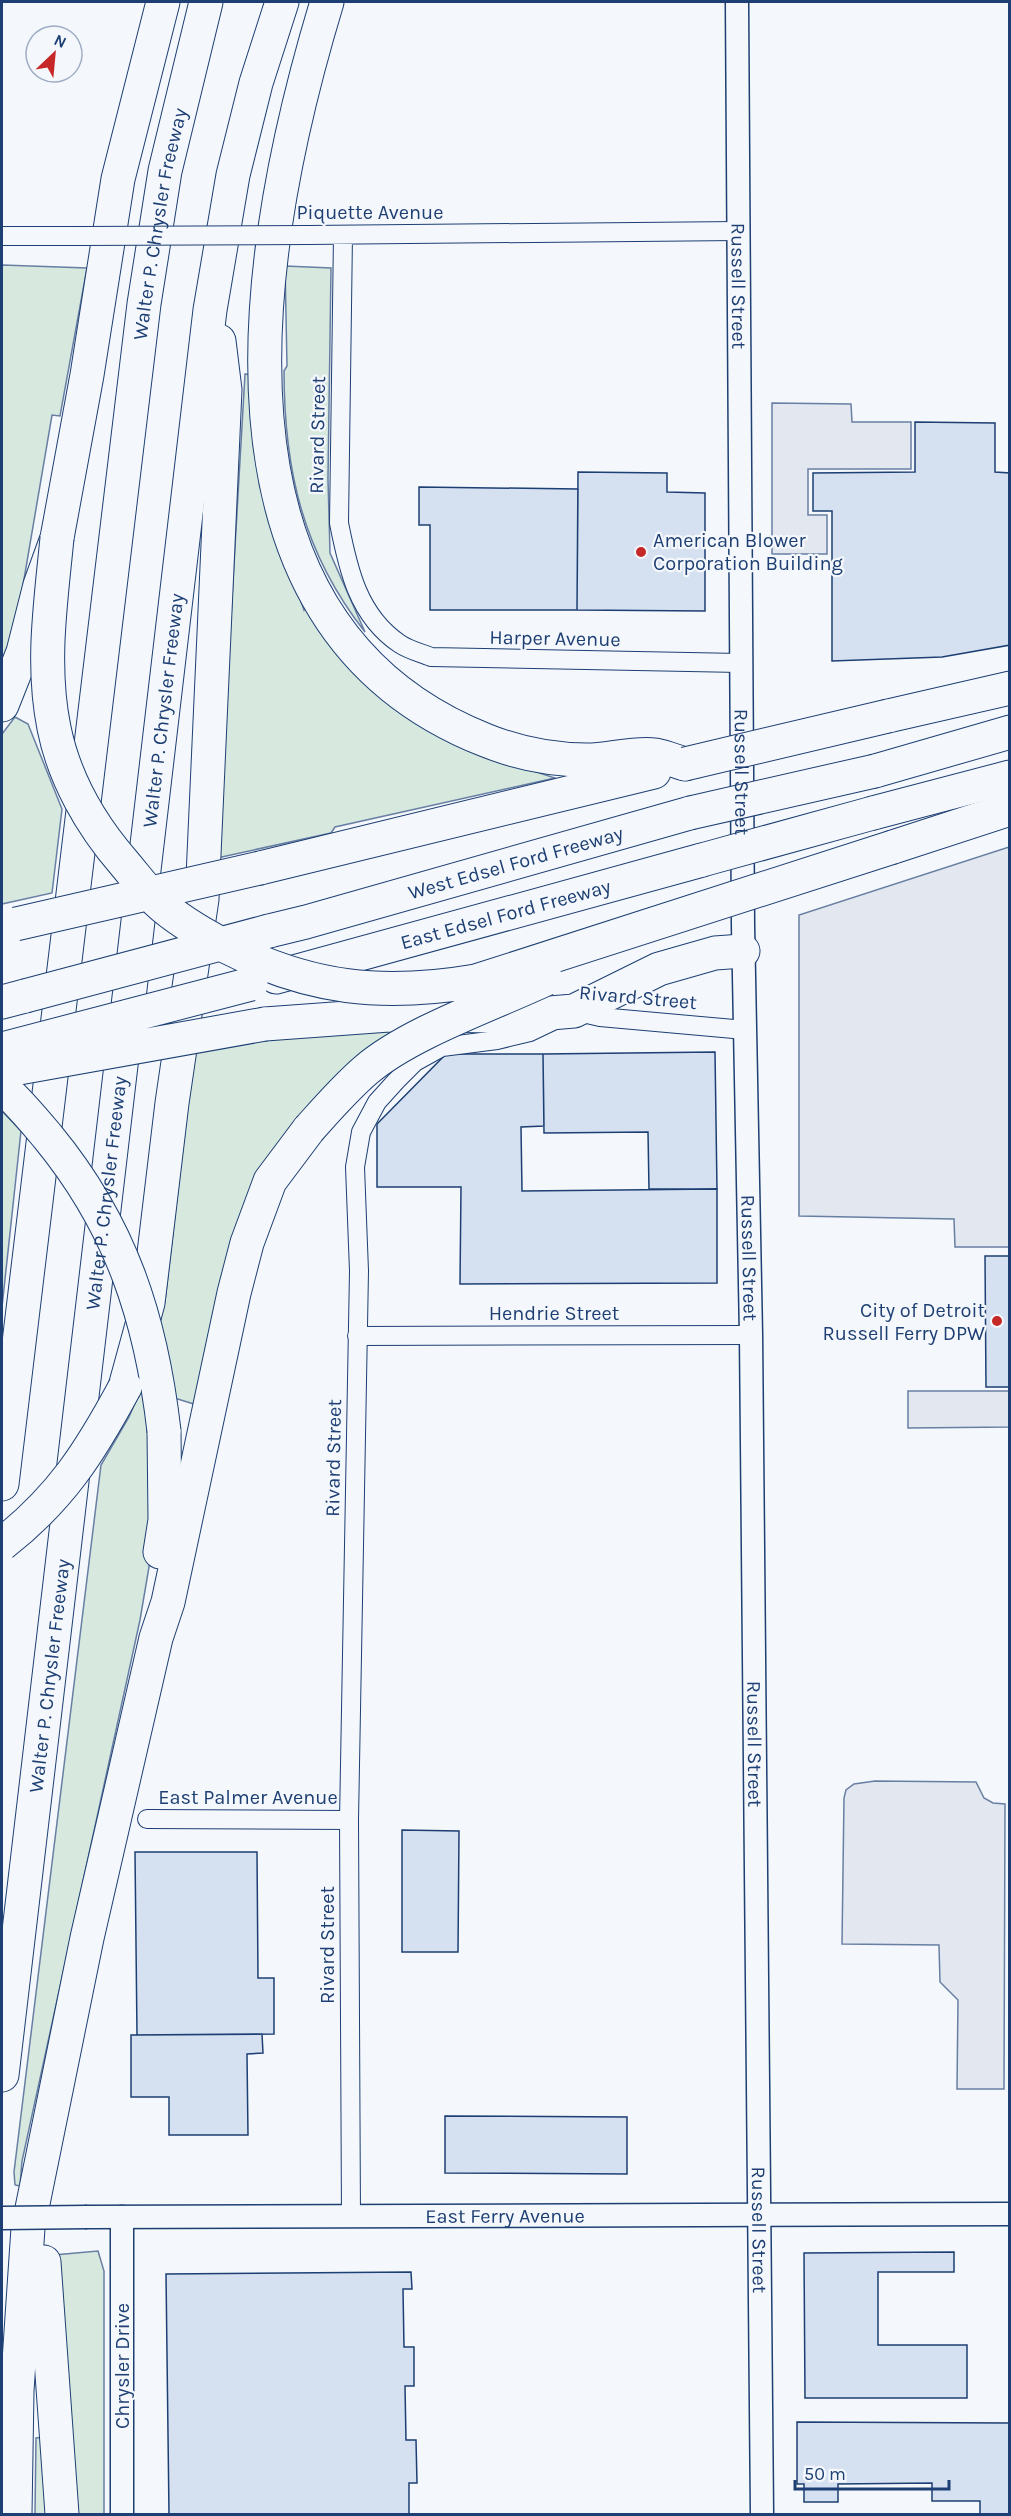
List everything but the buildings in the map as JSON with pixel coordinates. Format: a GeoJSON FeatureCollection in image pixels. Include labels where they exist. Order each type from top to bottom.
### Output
{"type":"FeatureCollection","features":[{"type":"Feature","properties":{"kind":"highway"},"geometry":{"type":"LineString","coordinates":[[163,2],[118,179],[87,375],[57,537],[46,657],[48,693],[54,730],[63,758],[91,820],[111,848],[157,902],[206,936],[280,972],[338,985],[409,989],[448,986],[505,974],[1010,808]]}},
{"type":"Feature","properties":{"kind":"highway","name":"Walter P. Chrysler Freeway"},"geometry":{"type":"LineString","coordinates":[[2,1484],[144,304],[165,171],[206,2]]}},
{"type":"Feature","properties":{"kind":"highway","name":"Walter P. Chrysler Freeway"},"geometry":{"type":"LineString","coordinates":[[2,2075],[123,1041],[184,547],[210,310],[233,175],[256,83],[282,2]]}},
{"type":"Feature","properties":{"kind":"highway"},"geometry":{"type":"LineString","coordinates":[[327,2],[283,173],[266,289],[264,406],[271,460],[284,513],[298,554],[321,604],[343,637],[373,671],[407,701],[485,740],[590,773]]}},
{"type":"Feature","properties":{"kind":"highway"},"geometry":{"type":"LineString","coordinates":[[2,1544],[25,1526],[61,1490],[94,1443],[125,1387],[148,1303],[172,1103],[202,899],[225,390],[221,349],[210,310]]}},
{"type":"Feature","properties":{"kind":"highway"},"geometry":{"type":"LineString","coordinates":[[2,705],[23,652],[40,585],[57,537]]}},
{"type":"Feature","properties":{"kind":"highway"},"geometry":{"type":"LineString","coordinates":[[9,925],[260,868],[590,773],[685,764],[1010,688]]}},
{"type":"Feature","properties":{"kind":"highway","name":"West Edsel Ford Freeway"},"geometry":{"type":"LineString","coordinates":[[13,999],[306,922],[690,813],[875,771],[1010,732]]}},
{"type":"Feature","properties":{"kind":"highway","name":"East Edsel Ford Freeway"},"geometry":{"type":"LineString","coordinates":[[2,1049],[251,984],[1010,777]]}},
{"type":"Feature","properties":{"kind":"highway"},"geometry":{"type":"LineString","coordinates":[[15,2514],[17,2391],[28,2228],[80,1972],[156,1638],[168,1602],[234,1293],[247,1243],[270,1181],[335,1099],[367,1068],[410,1042],[687,916]]}},
{"type":"Feature","properties":{"kind":"highway"},"geometry":{"type":"LineString","coordinates":[[2,1071],[265,1024],[389,1015],[514,1016],[574,1011],[659,969],[715,953],[743,951]]}},
{"type":"Feature","properties":{"kind":"highway"},"geometry":{"type":"LineString","coordinates":[[2,1087],[18,1101],[79,1175],[127,1266],[157,1374],[164,1431],[165,1520],[153,1598],[156,1638]]}},
{"type":"Feature","properties":{"kind":"highway"},"geometry":{"type":"LineString","coordinates":[[42,2164],[50,2368],[62,2514]]}},
{"type":"Feature","properties":{"kind":"street","name":"Russell Street"},"geometry":{"type":"LineString","coordinates":[[737,2],[740,663],[751,1335],[762,2514]]}},
{"type":"Feature","properties":{"kind":"street","name":"Piquette Avenue"},"geometry":{"type":"LineString","coordinates":[[2,236],[738,231]]}},
{"type":"Feature","properties":{"kind":"street","name":"Rivard Street"},"geometry":{"type":"LineString","coordinates":[[343,235],[339,523],[348,569],[363,605],[379,626]]}},
{"type":"Feature","properties":{"kind":"street","name":"Harper Avenue"},"geometry":{"type":"LineString","coordinates":[[379,626],[401,645],[430,657],[740,663]]}},
{"type":"Feature","properties":{"kind":"street","name":"Rivard Street"},"geometry":{"type":"LineString","coordinates":[[351,2217],[349,1820],[359,1271],[355,1167],[361,1132],[377,1102],[415,1062],[442,1047],[497,1040],[530,1032],[574,1011],[600,1017],[745,1030]]}},
{"type":"Feature","properties":{"kind":"street","name":"Hendrie Street"},"geometry":{"type":"LineString","coordinates":[[357,1336],[751,1335]]}},
{"type":"Feature","properties":{"kind":"street","name":"East Palmer Avenue"},"geometry":{"type":"LineString","coordinates":[[147,1819],[349,1820]]}},
{"type":"Feature","properties":{"kind":"street","name":"East Ferry Avenue"},"geometry":{"type":"LineString","coordinates":[[2,2218],[1010,2214]]}},
{"type":"Feature","properties":{"kind":"street","name":"Chrysler Drive"},"geometry":{"type":"LineString","coordinates":[[122,2217],[122,2514]]}},
{"type":"Feature","properties":{"kind":"shaded area"},"geometry":{"type":"Polygon","coordinates":[[[2,265],[87,268],[60,416],[52,415],[15,632],[2,671],[2,265]]]}},
{"type":"Feature","properties":{"kind":"shaded area"},"geometry":{"type":"Polygon","coordinates":[[[285,266],[331,268],[328,479],[330,553],[365,632],[326,572],[301,509],[293,476],[285,407],[284,371],[287,366],[285,266]]]}},
{"type":"Feature","properties":{"kind":"shaded area"},"geometry":{"type":"Polygon","coordinates":[[[245,374],[253,375],[278,536],[304,610],[306,606],[490,757],[555,778],[335,827],[331,833],[217,858],[245,374]]]}},
{"type":"Feature","properties":{"kind":"shaded area"},"geometry":{"type":"Polygon","coordinates":[[[772,403],[851,404],[852,422],[911,422],[911,469],[808,469],[808,515],[827,515],[827,554],[772,554],[772,403]]]}},
{"type":"Feature","properties":{"kind":"shaded area"},"geometry":{"type":"Polygon","coordinates":[[[15,717],[28,724],[62,809],[52,893],[2,904],[2,734],[15,717]]]}},
{"type":"Feature","properties":{"kind":"shaded area"},"geometry":{"type":"Polygon","coordinates":[[[1009,847],[1009,1247],[955,1247],[954,1219],[799,1216],[799,915],[1009,847]]]}},
{"type":"Feature","properties":{"kind":"shaded area"},"geometry":{"type":"Polygon","coordinates":[[[427,1026],[312,1108],[194,1404],[171,1397],[152,1512],[149,1567],[140,1620],[22,2161],[20,2186],[15,2185],[14,2172],[101,1465],[129,1417],[147,1375],[165,1301],[194,1053],[254,1040],[427,1026]]]}},
{"type":"Feature","properties":{"kind":"shaded area"},"geometry":{"type":"Polygon","coordinates":[[[2,1111],[21,1131],[2,1307],[2,1111]]]}},
{"type":"Feature","properties":{"kind":"shaded area"},"geometry":{"type":"Polygon","coordinates":[[[908,1391],[1009,1391],[1009,1427],[908,1428],[908,1391]]]}},
{"type":"Feature","properties":{"kind":"shaded area"},"geometry":{"type":"Polygon","coordinates":[[[875,1781],[976,1782],[984,1798],[993,1803],[1005,1804],[1004,2089],[957,2089],[958,2000],[940,1982],[939,1945],[842,1944],[844,1798],[846,1790],[854,1784],[875,1781]]]}},
{"type":"Feature","properties":{"kind":"shaded area"},"geometry":{"type":"Polygon","coordinates":[[[98,2251],[104,2271],[104,2514],[75,2514],[54,2255],[98,2251]]]}},
{"type":"Feature","properties":{"kind":"shaded area"},"geometry":{"type":"Polygon","coordinates":[[[47,2437],[55,2514],[35,2514],[36,2438],[47,2437]]]}},
{"type":"Feature","properties":{"kind":"place","name":"American Blower Corporation Building"},"geometry":{"type":"Point","coordinates":[641,552]}},
{"type":"Feature","properties":{"kind":"place","name":"City of Detroit Russell Ferry DPW"},"geometry":{"type":"Point","coordinates":[997,1321]}}]}
